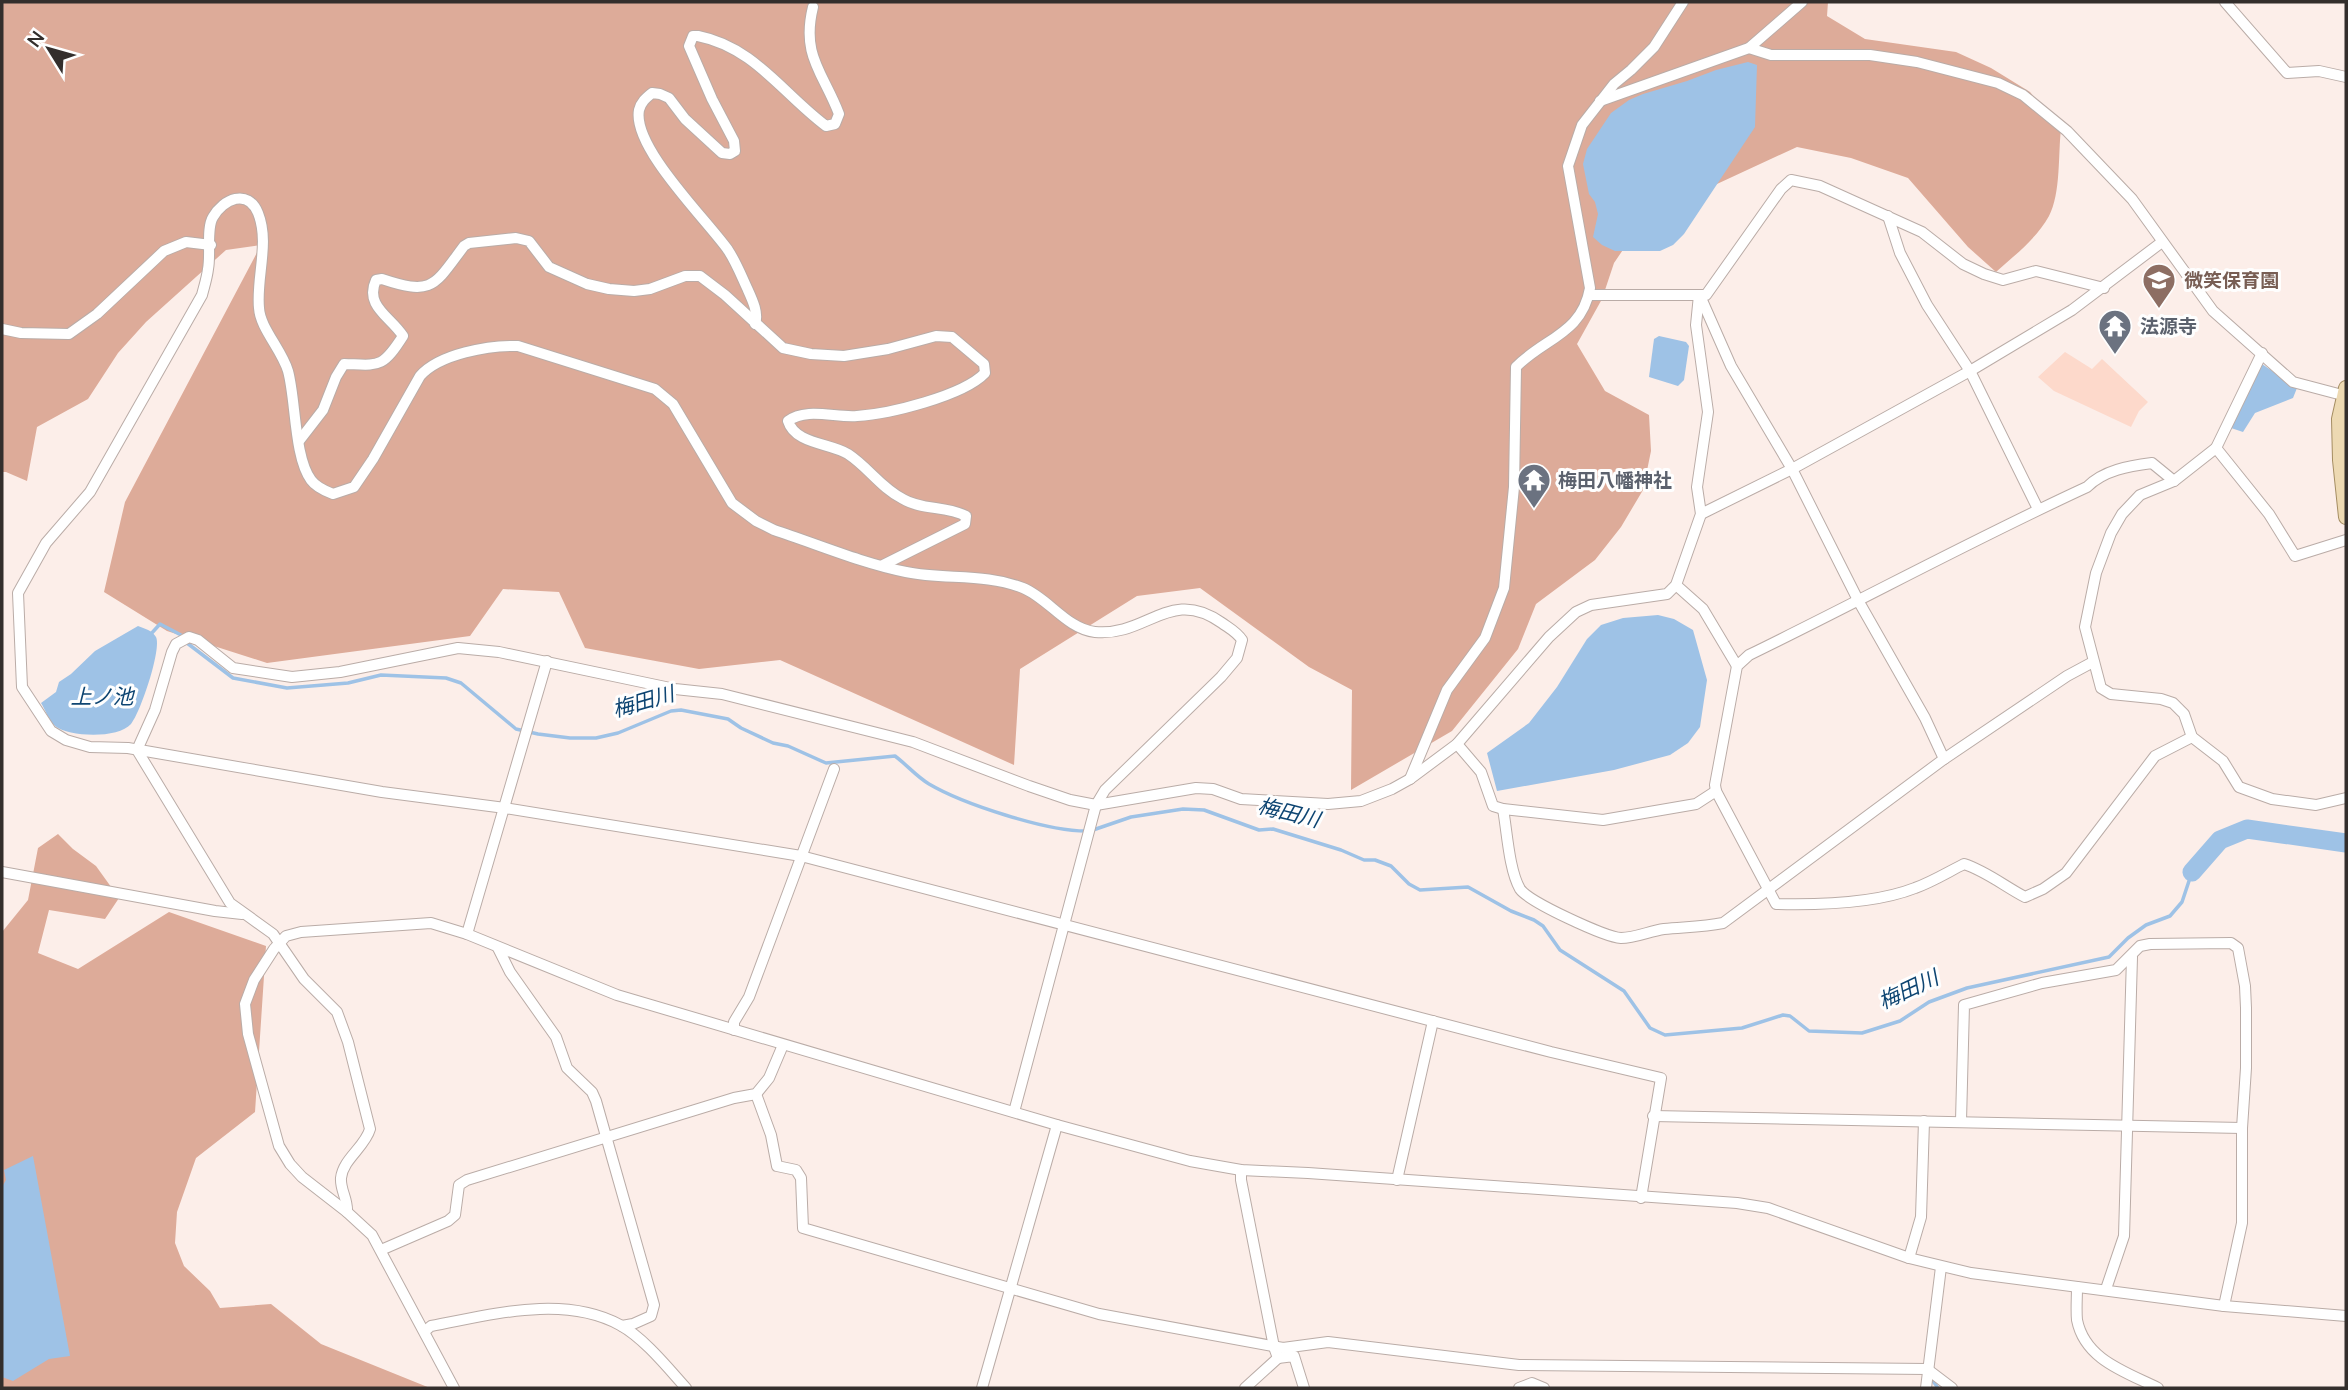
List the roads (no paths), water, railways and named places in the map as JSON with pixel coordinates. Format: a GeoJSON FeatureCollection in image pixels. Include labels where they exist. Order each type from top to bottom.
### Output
{"type":"FeatureCollection","features":[{"type":"Feature","properties":{"kind":"main road"},"geometry":{"type":"LineString","coordinates":[[2346,393],[2339,419],[2346,517]]}},
{"type":"Feature","properties":{"kind":"street"},"geometry":{"type":"LineString","coordinates":[[1410,779],[1447,690],[1485,638],[1504,588],[1514,487],[1516,367],[1527,355],[1573,325],[1584,311],[1589,295],[1590,288],[1568,166],[1582,125],[1614,84],[1654,47],[1683,2]]}},
{"type":"Feature","properties":{"kind":"street"},"geometry":{"type":"LineString","coordinates":[[1600,101],[1749,48],[1802,2]]}},
{"type":"Feature","properties":{"kind":"street"},"geometry":{"type":"LineString","coordinates":[[2225,2],[2287,73],[2319,71],[2346,77]]}},
{"type":"Feature","properties":{"kind":"street"},"geometry":{"type":"LineString","coordinates":[[755,324],[757,318],[751,298],[737,265],[649,147],[641,128],[639,111],[643,101],[652,93],[660,94],[669,98],[685,119],[722,153],[730,154],[735,150],[734,141],[689,46],[693,36],[698,36],[737,49],[771,75],[818,121],[826,126],[835,124],[839,114],[814,62],[808,38],[813,7]]}},
{"type":"Feature","properties":{"kind":"street"},"geometry":{"type":"LineString","coordinates":[[1749,48],[1771,55],[1870,55],[1917,62],[1998,82],[2023,95],[2067,131],[2132,198],[2213,311],[2293,382],[2346,393]]}},
{"type":"Feature","properties":{"kind":"street"},"geometry":{"type":"LineString","coordinates":[[1589,295],[1706,295],[1781,189],[1791,180],[1820,186],[1922,232],[1963,264],[1984,274],[2003,280],[2036,271],[2104,288]]}},
{"type":"Feature","properties":{"kind":"street"},"geometry":{"type":"LineString","coordinates":[[1014,1112],[1065,926],[1096,805],[1105,790],[1221,677],[1237,658],[1242,640],[1238,635],[1215,618],[1197,610],[1183,608],[1134,626],[1096,632],[1086,630],[1025,589],[993,579],[906,572],[774,530],[756,521],[732,503],[673,404],[655,389],[518,345],[503,345],[456,356],[427,368],[354,487],[343,493],[323,491],[310,480],[299,441],[287,368],[258,310],[262,242],[261,226],[255,207],[244,200],[234,198],[224,202],[212,219],[208,271],[202,295],[90,492],[46,543],[18,593],[22,687],[51,731],[66,740],[90,747],[137,750],[382,792],[505,808],[801,856],[1065,926],[1551,1052],[1661,1078],[1642,1198]]}},
{"type":"Feature","properties":{"kind":"street"},"geometry":{"type":"LineString","coordinates":[[1888,216],[1900,253],[1927,305],[1970,371],[2038,509]]}},
{"type":"Feature","properties":{"kind":"street"},"geometry":{"type":"LineString","coordinates":[[299,441],[323,410],[344,364],[369,366],[386,360],[402,336],[374,301],[373,288],[376,280],[382,279],[414,288],[432,285],[469,243],[516,238],[529,241],[550,267],[587,284],[609,289],[650,289],[685,276],[700,276],[783,348],[811,354],[844,356],[888,349],[936,336],[952,337],[984,364],[985,373],[977,381],[951,393],[894,411],[856,417],[804,415],[788,421],[792,429],[810,440],[846,453],[904,500],[966,516],[965,524],[883,565]]}},
{"type":"Feature","properties":{"kind":"street"},"geometry":{"type":"LineString","coordinates":[[2,328],[20,333],[69,334],[107,306],[164,251],[186,242],[211,245]]}},
{"type":"Feature","properties":{"kind":"street"},"geometry":{"type":"LineString","coordinates":[[1701,514],[1792,469],[1970,371],[2072,310],[2162,242]]}},
{"type":"Feature","properties":{"kind":"street"},"geometry":{"type":"LineString","coordinates":[[1699,295],[1731,366],[1792,469],[1860,602],[1925,718],[1944,759]]}},
{"type":"Feature","properties":{"kind":"street"},"geometry":{"type":"LineString","coordinates":[[137,750],[155,710],[172,652],[185,638],[198,640],[233,668],[292,677],[340,672],[458,648],[547,661],[675,689],[722,694],[913,742],[1029,786],[1070,800],[1096,805],[1196,788],[1213,789],[1241,799],[1328,804],[1361,801],[1410,779],[1457,744],[1549,637],[1576,612],[1591,605],[1667,594],[1676,585],[1701,514],[1697,487],[1708,412],[1696,325],[1699,295]]}},
{"type":"Feature","properties":{"kind":"street"},"geometry":{"type":"LineString","coordinates":[[2262,353],[2216,448],[2174,481],[2140,495],[2122,514],[2111,533],[2090,595],[2085,627],[2101,688],[2111,694],[2161,699],[2173,703],[2184,714],[2192,737],[2223,761],[2239,787],[2272,799],[2316,805],[2346,798]]}},
{"type":"Feature","properties":{"kind":"street"},"geometry":{"type":"LineString","coordinates":[[2216,448],[2269,514],[2295,556],[2346,540]]}},
{"type":"Feature","properties":{"kind":"street"},"geometry":{"type":"LineString","coordinates":[[2174,481],[2152,463],[2123,467],[2095,478],[2087,486],[1939,559],[1860,602],[1749,654],[1737,666],[1715,785],[1776,904],[1859,901],[1915,889],[1964,864],[1978,869],[2025,897],[2043,889],[2066,873],[2155,756],[2192,737]]}},
{"type":"Feature","properties":{"kind":"street"},"geometry":{"type":"LineString","coordinates":[[1676,585],[1703,609],[1737,666]]}},
{"type":"Feature","properties":{"kind":"street"},"geometry":{"type":"LineString","coordinates":[[467,934],[547,661]]}},
{"type":"Feature","properties":{"kind":"street"},"geometry":{"type":"LineString","coordinates":[[1503,809],[1520,888],[1531,900],[1621,938],[1665,929],[1700,928],[1723,923],[1944,759],[2067,676],[2093,662]]}},
{"type":"Feature","properties":{"kind":"street"},"geometry":{"type":"LineString","coordinates":[[1457,744],[1481,772],[1493,806],[1503,809],[1603,820],[1696,804],[1716,791]]}},
{"type":"Feature","properties":{"kind":"street"},"geometry":{"type":"LineString","coordinates":[[137,750],[230,903],[242,914],[266,928],[304,979],[337,1012],[348,1042],[369,1122],[368,1137],[341,1176],[348,1201],[347,1212]]}},
{"type":"Feature","properties":{"kind":"street"},"geometry":{"type":"LineString","coordinates":[[734,1030],[734,1021],[749,997],[834,769]]}},
{"type":"Feature","properties":{"kind":"street"},"geometry":{"type":"LineString","coordinates":[[2,872],[242,914]]}},
{"type":"Feature","properties":{"kind":"street"},"geometry":{"type":"LineString","coordinates":[[454,1388],[372,1235],[302,1177],[279,1146],[248,1034],[245,1004],[249,991],[278,943],[286,936],[301,932],[431,923],[467,934],[617,995],[1057,1125],[1190,1161],[1241,1170],[1737,1203],[1768,1208],[1941,1267],[2224,1306],[2346,1316]]}},
{"type":"Feature","properties":{"kind":"street"},"geometry":{"type":"LineString","coordinates":[[1961,1121],[1964,1005],[2042,983],[2116,970],[2132,957],[2140,946],[2231,943],[2238,948],[2245,986],[2246,1068],[2242,1128],[2242,1223],[2224,1306]]}},
{"type":"Feature","properties":{"kind":"street"},"geometry":{"type":"LineString","coordinates":[[498,948],[510,972],[556,1037],[567,1068],[592,1092],[654,1305],[651,1316],[622,1326]]}},
{"type":"Feature","properties":{"kind":"street"},"geometry":{"type":"LineString","coordinates":[[2106,1289],[2124,1236],[2132,957]]}},
{"type":"Feature","properties":{"kind":"street"},"geometry":{"type":"LineString","coordinates":[[1397,1180],[1433,1021]]}},
{"type":"Feature","properties":{"kind":"street"},"geometry":{"type":"LineString","coordinates":[[381,1250],[448,1221],[455,1215],[459,1185],[467,1180],[734,1098],[756,1094],[769,1078],[783,1045]]}},
{"type":"Feature","properties":{"kind":"street"},"geometry":{"type":"LineString","coordinates":[[756,1094],[771,1135],[776,1166],[796,1170],[801,1178],[803,1228],[1099,1314],[1283,1348],[1328,1342],[1519,1365],[1927,1369],[1952,1388]]}},
{"type":"Feature","properties":{"kind":"street"},"geometry":{"type":"LineString","coordinates":[[1653,1116],[2242,1128]]}},
{"type":"Feature","properties":{"kind":"street"},"geometry":{"type":"LineString","coordinates":[[1909,1258],[1922,1217],[1924,1121]]}},
{"type":"Feature","properties":{"kind":"street"},"geometry":{"type":"LineString","coordinates":[[982,1388],[1057,1125]]}},
{"type":"Feature","properties":{"kind":"street"},"geometry":{"type":"LineString","coordinates":[[1241,1170],[1273,1347],[1278,1358]]}},
{"type":"Feature","properties":{"kind":"street"},"geometry":{"type":"LineString","coordinates":[[1926,1388],[1941,1267]]}},
{"type":"Feature","properties":{"kind":"street"},"geometry":{"type":"LineString","coordinates":[[2077,1287],[2077,1319],[2082,1336],[2089,1347],[2104,1362],[2158,1388]]}},
{"type":"Feature","properties":{"kind":"street"},"geometry":{"type":"LineString","coordinates":[[425,1331],[431,1326],[501,1314],[560,1308],[596,1315],[622,1326],[653,1352],[686,1388]]}},
{"type":"Feature","properties":{"kind":"street"},"geometry":{"type":"LineString","coordinates":[[1245,1388],[1278,1358],[1294,1356],[1304,1388]]}},
{"type":"Feature","properties":{"kind":"street"},"geometry":{"type":"LineString","coordinates":[[1519,1365],[1522,1387],[1532,1383],[1544,1388]]}},
{"type":"Feature","properties":{"kind":"water"},"geometry":{"type":"Polygon","coordinates":[[[1748,62],[1757,65],[1755,127],[1684,234],[1673,245],[1660,251],[1615,251],[1602,245],[1593,237],[1598,214],[1595,202],[1589,194],[1583,164],[1587,149],[1611,113],[1643,94],[1748,62]]]}},
{"type":"Feature","properties":{"kind":"water"},"geometry":{"type":"Polygon","coordinates":[[[1659,336],[1686,342],[1689,346],[1684,380],[1678,386],[1649,377],[1654,339],[1659,336]]]}},
{"type":"Feature","properties":{"kind":"water"},"geometry":{"type":"Polygon","coordinates":[[[2262,364],[2297,388],[2293,398],[2255,413],[2243,432],[2231,428],[2262,364]]]}},
{"type":"Feature","properties":{"kind":"water"},"geometry":{"type":"Polygon","coordinates":[[[1658,615],[1674,619],[1693,630],[1707,680],[1700,727],[1688,743],[1670,755],[1614,770],[1497,791],[1487,753],[1529,723],[1557,687],[1587,639],[1601,625],[1623,618],[1658,615]]]}},
{"type":"Feature","properties":{"kind":"water","name":"上ノ池"},"geometry":{"type":"Polygon","coordinates":[[[138,626],[152,633],[157,644],[149,681],[140,708],[131,724],[116,732],[93,735],[62,730],[55,726],[41,703],[56,692],[59,682],[95,651],[138,626]]]}},
{"type":"Feature","properties":{"kind":"water"},"geometry":{"type":"Polygon","coordinates":[[[33,1156],[70,1356],[49,1359],[13,1381],[2,1377],[2,1187],[6,1180],[4,1170],[33,1156]]]}},
{"type":"Feature","properties":{"kind":"waterway","name":"梅田川"},"geometry":{"type":"LineString","coordinates":[[150,635],[160,624],[181,635],[187,643],[233,678],[287,688],[348,683],[381,675],[446,678],[461,683],[516,729],[538,734],[596,738],[618,733],[671,711],[681,710],[728,719],[773,743],[788,746],[826,763],[895,756],[925,781],[962,800],[1028,821],[1086,831]]}},
{"type":"Feature","properties":{"kind":"waterway","name":"梅田川"},"geometry":{"type":"LineString","coordinates":[[1093,830],[1131,817],[1183,809],[1204,810],[1259,830],[1273,829],[1364,860],[1375,860],[1391,866],[1409,884],[1420,890],[1468,887],[1543,926],[1560,950],[1624,991],[1650,1028],[1665,1035],[1742,1028],[1783,1015],[1790,1016],[1809,1031],[1862,1033],[1900,1021],[1929,1002],[1967,988],[2109,957],[2146,925],[2170,916],[2182,902],[2192,872]]}},
{"type":"Feature","properties":{"kind":"waterway","name":"梅田川"},"geometry":{"type":"LineString","coordinates":[[2192,872],[2220,840],[2247,829],[2346,843]]}},
{"type":"Feature","properties":{"kind":"waterway"},"geometry":{"type":"LineString","coordinates":[[1933,1381],[1938,1388]]}},
{"type":"Feature","properties":{"kind":"place","name":"微笑保育園"},"geometry":{"type":"Point","coordinates":[2159,310]}},
{"type":"Feature","properties":{"kind":"place","name":"法源寺"},"geometry":{"type":"Point","coordinates":[2115,356]}},
{"type":"Feature","properties":{"kind":"place","name":"梅田八幡神社"},"geometry":{"type":"Point","coordinates":[1534,510]}}]}
